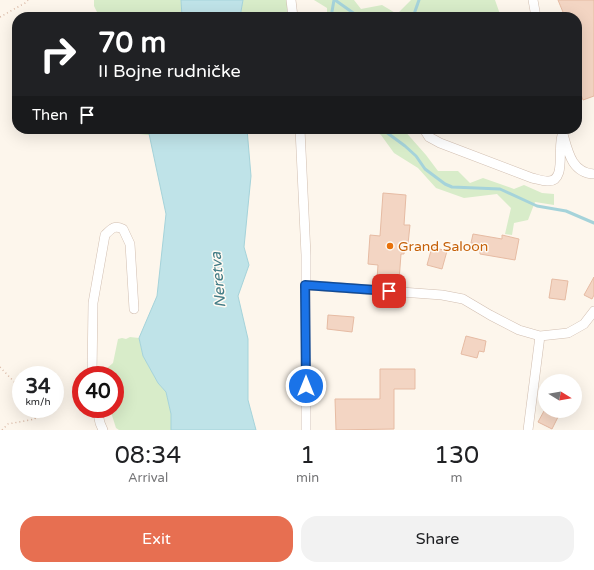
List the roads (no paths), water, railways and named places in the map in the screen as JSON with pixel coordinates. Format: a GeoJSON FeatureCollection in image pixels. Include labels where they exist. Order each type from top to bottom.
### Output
{"type":"FeatureCollection","features":[{"type":"Feature","properties":{"kind":"street"},"geometry":{"type":"LineString","coordinates":[[291,0],[292,12]]}},
{"type":"Feature","properties":{"kind":"street"},"geometry":{"type":"LineString","coordinates":[[533,0],[535,12]]}},
{"type":"Feature","properties":{"kind":"street"},"geometry":{"type":"LineString","coordinates":[[300,134],[306,255],[306,430]]}},
{"type":"Feature","properties":{"kind":"street"},"geometry":{"type":"LineString","coordinates":[[427,134],[429,137],[440,143],[532,178],[547,182],[552,181],[558,176],[560,168],[561,134]]}},
{"type":"Feature","properties":{"kind":"street"},"geometry":{"type":"LineString","coordinates":[[563,134],[569,156],[578,169],[588,174],[594,174]]}},
{"type":"Feature","properties":{"kind":"street"},"geometry":{"type":"LineString","coordinates":[[92,366],[93,303],[105,235],[112,228],[117,226],[123,229],[130,244],[134,308]]}},
{"type":"Feature","properties":{"kind":"street"},"geometry":{"type":"LineString","coordinates":[[305,285],[442,295],[463,299],[519,330],[540,336],[568,332],[577,328],[584,324],[594,311]]}},
{"type":"Feature","properties":{"kind":"street"},"geometry":{"type":"LineString","coordinates":[[528,430],[540,336]]}},
{"type":"Feature","properties":{"kind":"street"},"geometry":{"type":"LineString","coordinates":[[99,418],[103,430]]}},
{"type":"Feature","properties":{"kind":"water"},"geometry":{"type":"Polygon","coordinates":[[[181,0],[243,0],[241,12],[182,12],[181,0]]]}},
{"type":"Feature","properties":{"kind":"water","name":"Neretva"},"geometry":{"type":"Polygon","coordinates":[[[149,134],[247,134],[251,176],[244,247],[249,265],[238,296],[248,339],[248,400],[256,430],[171,430],[171,414],[166,392],[158,383],[143,356],[139,338],[157,296],[166,214],[149,134]]]}},
{"type":"Feature","properties":{"kind":"waterway"},"geometry":{"type":"LineString","coordinates":[[332,12],[334,0]]}},
{"type":"Feature","properties":{"kind":"waterway"},"geometry":{"type":"LineString","coordinates":[[335,0],[352,12]]}},
{"type":"Feature","properties":{"kind":"waterway"},"geometry":{"type":"LineString","coordinates":[[415,12],[419,0]]}},
{"type":"Feature","properties":{"kind":"waterway"},"geometry":{"type":"LineString","coordinates":[[389,134],[416,156],[425,169],[445,184],[452,187],[500,189],[537,206],[566,211],[594,223]]}},
{"type":"Feature","properties":{"kind":"place","name":"Grand Saloon"},"geometry":{"type":"Point","coordinates":[390,246]}}]}
